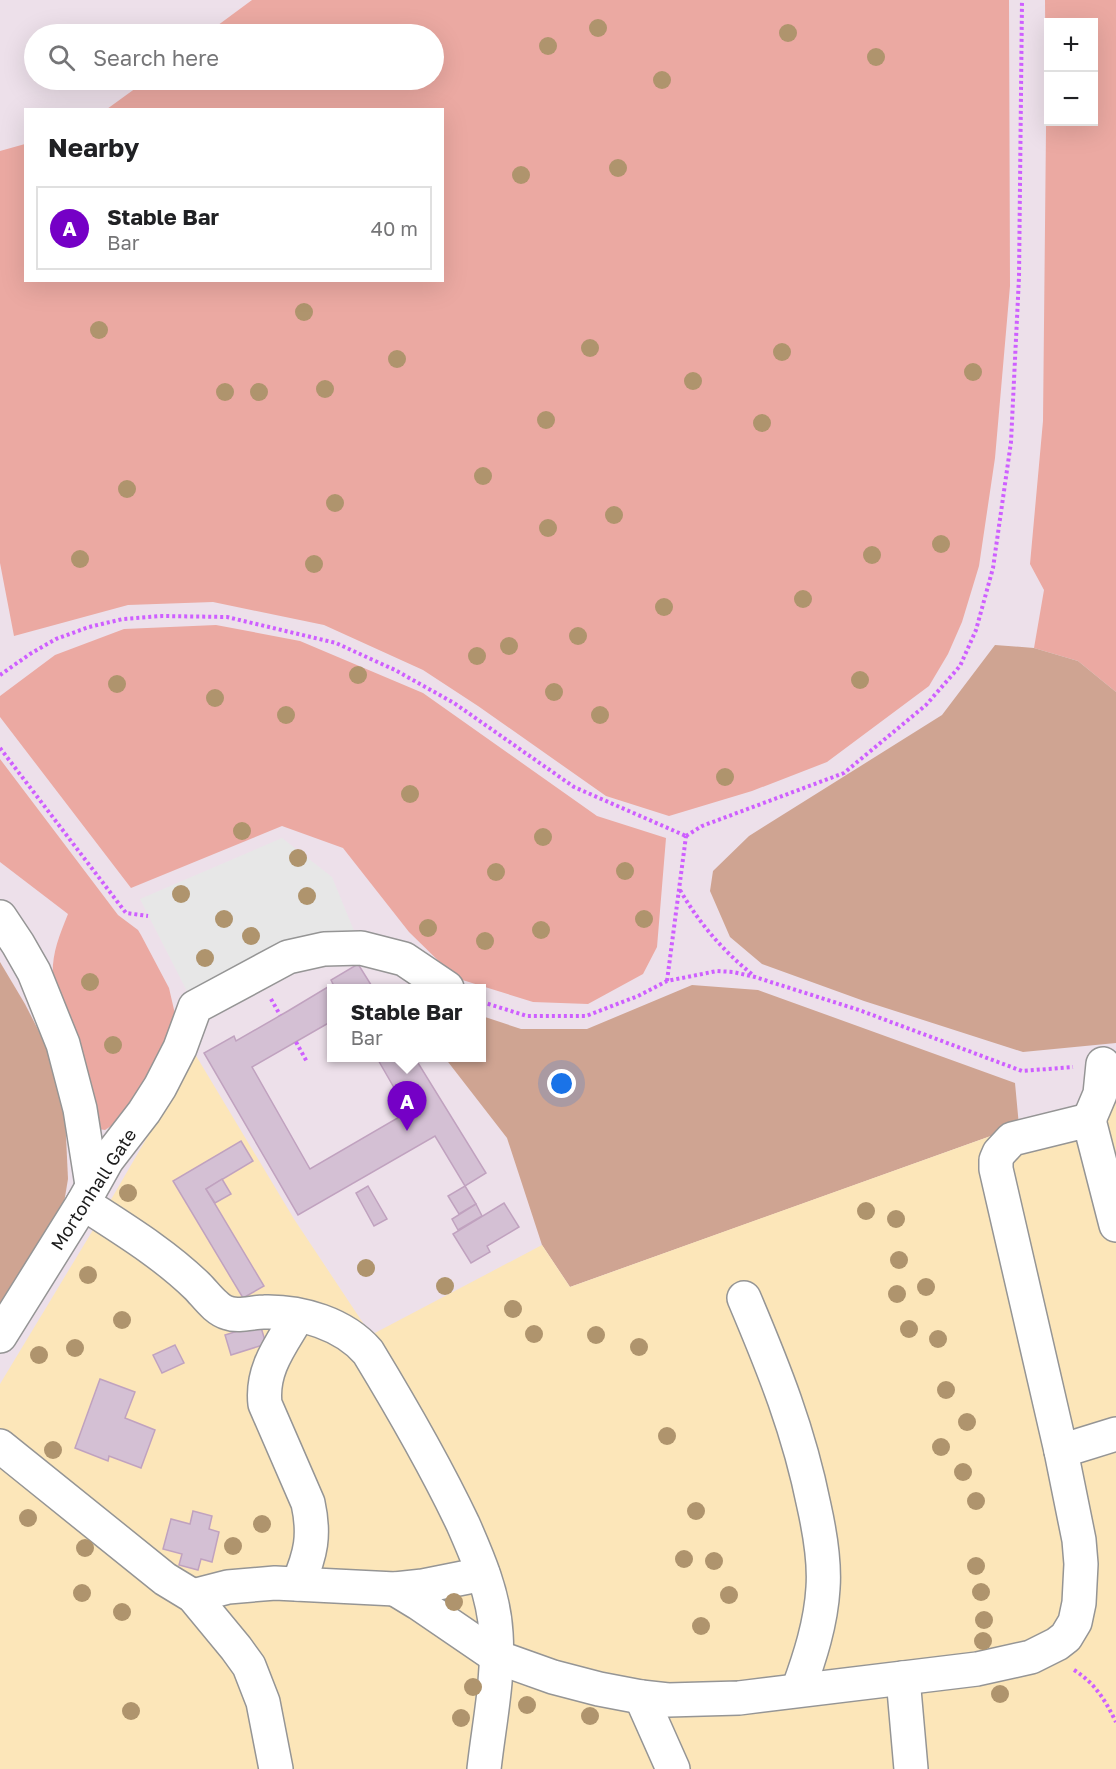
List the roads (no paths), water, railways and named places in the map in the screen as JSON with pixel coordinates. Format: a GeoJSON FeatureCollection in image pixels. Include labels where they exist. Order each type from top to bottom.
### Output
{"type":"FeatureCollection","features":[{"type":"Feature","properties":{"kind":"lane"},"geometry":{"type":"LineString","coordinates":[[0,917],[34,972],[63,1044],[80,1109],[87,1194],[161,1254],[218,1308],[228,1313],[282,1312],[337,1327],[349,1334],[368,1352],[448,1493],[483,1574],[492,1605],[497,1657],[484,1769]]}},
{"type":"Feature","properties":{"kind":"lane","name":"Mortonhall Gate"},"geometry":{"type":"LineString","coordinates":[[0,1336],[107,1160],[160,1087],[180,1048],[195,1007],[288,957],[324,949],[361,948],[404,959],[441,984]]}},
{"type":"Feature","properties":{"kind":"lane"},"geometry":{"type":"LineString","coordinates":[[1103,1064],[1100,1094],[1089,1120],[1116,1225]]}},
{"type":"Feature","properties":{"kind":"lane"},"geometry":{"type":"LineString","coordinates":[[395,1589],[497,1657],[553,1677],[641,1698],[668,1700],[739,1698],[977,1669],[1031,1657],[1056,1644],[1066,1637],[1075,1622],[1079,1604],[1081,1564],[1061,1451],[996,1169],[996,1160],[1004,1146],[1012,1139],[1089,1120]]}},
{"type":"Feature","properties":{"kind":"lane"},"geometry":{"type":"LineString","coordinates":[[744,1298],[788,1405],[807,1471],[821,1547],[824,1575],[822,1598],[815,1636],[798,1690]]}},
{"type":"Feature","properties":{"kind":"lane"},"geometry":{"type":"LineString","coordinates":[[298,1316],[273,1359],[263,1389],[265,1404],[308,1503],[312,1520],[309,1558],[298,1584]]}},
{"type":"Feature","properties":{"kind":"lane"},"geometry":{"type":"LineString","coordinates":[[1061,1451],[1116,1434]]}},
{"type":"Feature","properties":{"kind":"lane"},"geometry":{"type":"LineString","coordinates":[[0,1446],[165,1579],[193,1596],[249,1666],[263,1702],[276,1769]]}},
{"type":"Feature","properties":{"kind":"lane"},"geometry":{"type":"LineString","coordinates":[[193,1596],[250,1584],[395,1589],[483,1574]]}},
{"type":"Feature","properties":{"kind":"lane"},"geometry":{"type":"LineString","coordinates":[[903,1678],[911,1769]]}},
{"type":"Feature","properties":{"kind":"lane"},"geometry":{"type":"LineString","coordinates":[[641,1698],[673,1769]]}},
{"type":"Feature","properties":{"kind":"place","name":"Stable Bar"},"geometry":{"type":"Point","coordinates":[407,1131]}}]}
